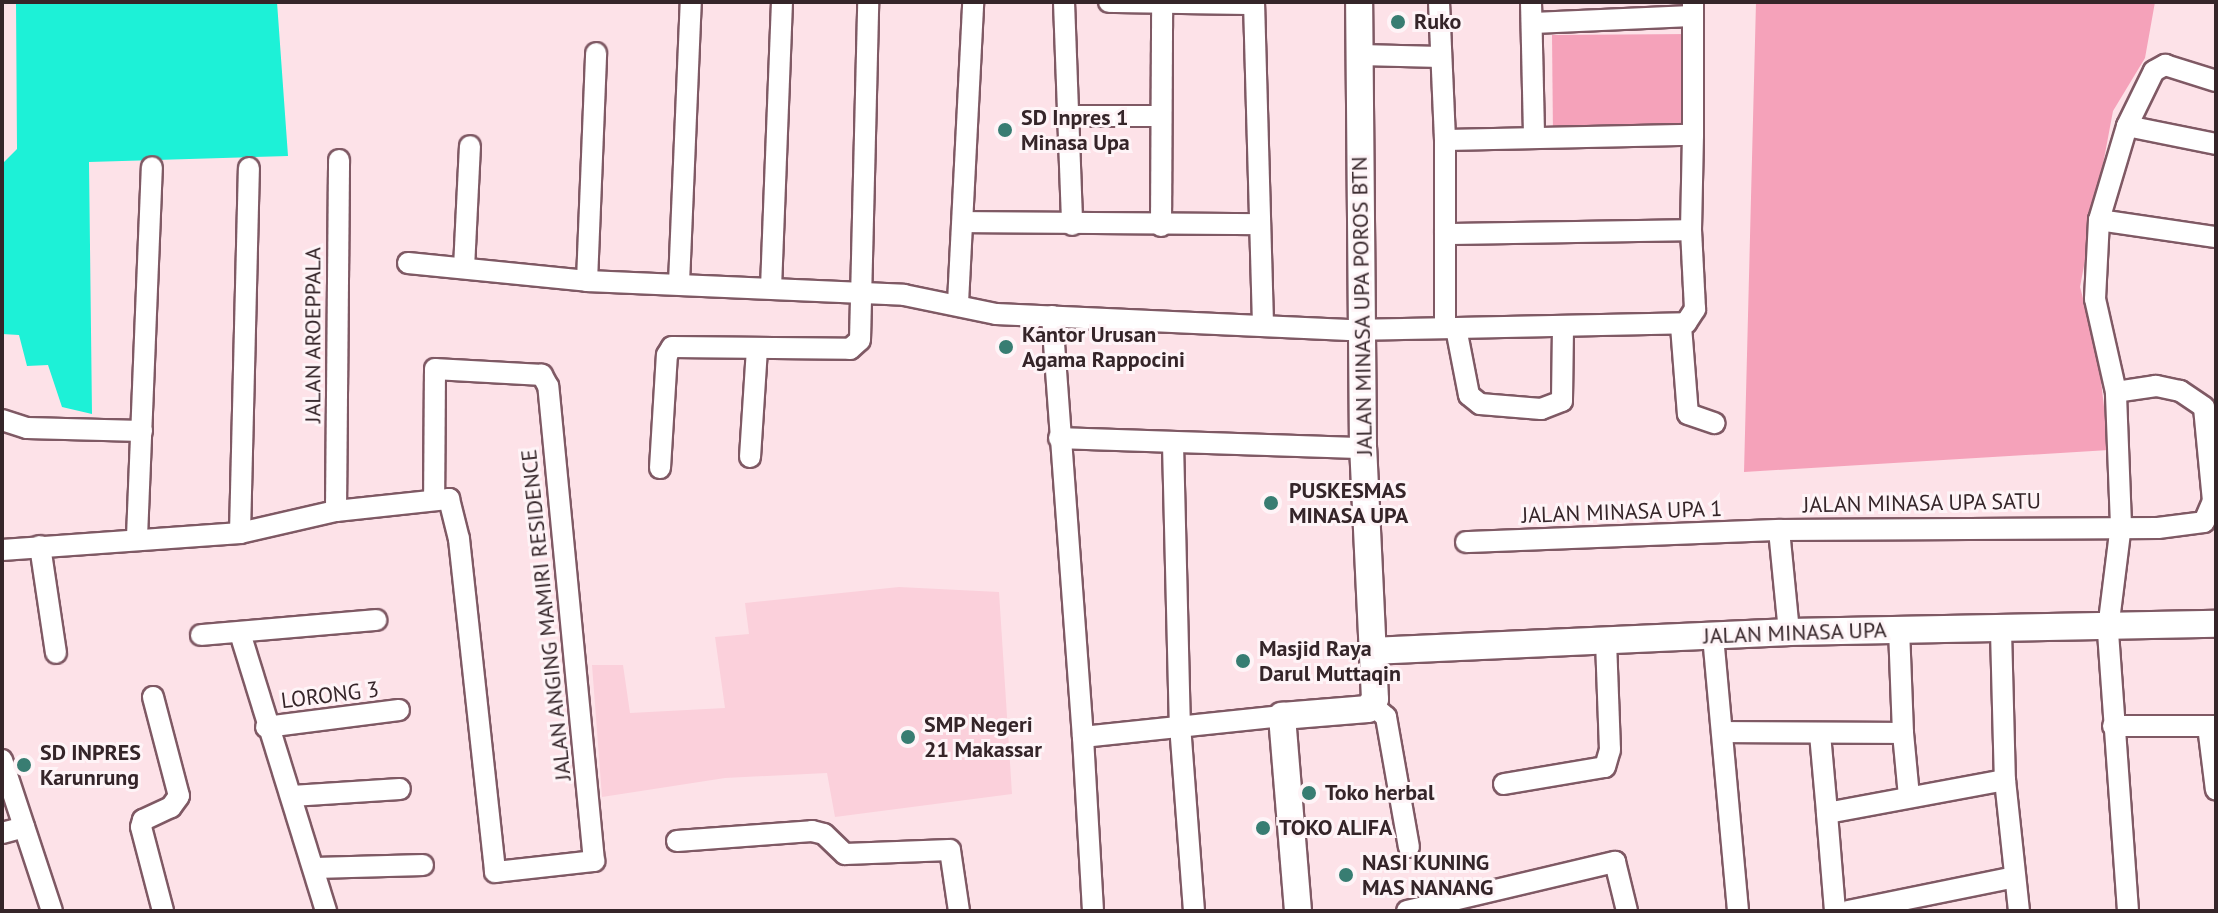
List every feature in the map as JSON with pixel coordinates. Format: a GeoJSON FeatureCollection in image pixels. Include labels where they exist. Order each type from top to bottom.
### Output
{"type":"FeatureCollection","features":[{"type":"Feature","properties":{"kind":"street"},"geometry":{"type":"LineString","coordinates":[[679,283],[691,2]]}},
{"type":"Feature","properties":{"kind":"street"},"geometry":{"type":"LineString","coordinates":[[771,288],[782,2]]}},
{"type":"Feature","properties":{"kind":"street"},"geometry":{"type":"LineString","coordinates":[[660,468],[668,350],[680,345],[757,349],[854,348],[861,337],[865,292],[868,2]]}},
{"type":"Feature","properties":{"kind":"street"},"geometry":{"type":"LineString","coordinates":[[958,303],[973,2]]}},
{"type":"Feature","properties":{"kind":"street"},"geometry":{"type":"LineString","coordinates":[[1064,2],[1072,225]]}},
{"type":"Feature","properties":{"kind":"street"},"geometry":{"type":"LineString","coordinates":[[1109,2],[1254,3],[1263,323]]}},
{"type":"Feature","properties":{"kind":"street","name":"JALAN MINASA UPA POROS BTN"},"geometry":{"type":"LineString","coordinates":[[1359,2],[1363,448],[1373,706]]}},
{"type":"Feature","properties":{"kind":"street"},"geometry":{"type":"LineString","coordinates":[[1439,2],[1445,140],[1445,234],[1451,328],[1462,382],[1474,402],[1541,409],[1563,399],[1563,328]]}},
{"type":"Feature","properties":{"kind":"street"},"geometry":{"type":"LineString","coordinates":[[1531,2],[1534,136]]}},
{"type":"Feature","properties":{"kind":"street"},"geometry":{"type":"LineString","coordinates":[[1161,226],[1162,3]]}},
{"type":"Feature","properties":{"kind":"street"},"geometry":{"type":"LineString","coordinates":[[1532,23],[1693,9],[1691,230],[1695,309],[1681,326],[1688,414],[1714,423]]}},
{"type":"Feature","properties":{"kind":"street"},"geometry":{"type":"LineString","coordinates":[[587,281],[596,53]]}},
{"type":"Feature","properties":{"kind":"street"},"geometry":{"type":"LineString","coordinates":[[1360,55],[1441,57]]}},
{"type":"Feature","properties":{"kind":"street"},"geometry":{"type":"LineString","coordinates":[[2128,911],[2108,629],[2121,525],[2116,392],[2095,299],[2099,220],[2127,126],[2151,76],[2162,66],[2216,81]]}},
{"type":"Feature","properties":{"kind":"street"},"geometry":{"type":"LineString","coordinates":[[1068,116],[1161,116]]}},
{"type":"Feature","properties":{"kind":"street"},"geometry":{"type":"LineString","coordinates":[[2127,126],[2216,144]]}},
{"type":"Feature","properties":{"kind":"street"},"geometry":{"type":"LineString","coordinates":[[1445,140],[1693,135]]}},
{"type":"Feature","properties":{"kind":"street"},"geometry":{"type":"LineString","coordinates":[[464,268],[470,146]]}},
{"type":"Feature","properties":{"kind":"street","name":"JALAN AROEPPALA"},"geometry":{"type":"LineString","coordinates":[[336,511],[339,160]]}},
{"type":"Feature","properties":{"kind":"street"},"geometry":{"type":"LineString","coordinates":[[137,537],[152,167]]}},
{"type":"Feature","properties":{"kind":"street"},"geometry":{"type":"LineString","coordinates":[[240,533],[249,168]]}},
{"type":"Feature","properties":{"kind":"street"},"geometry":{"type":"LineString","coordinates":[[2099,220],[2216,237]]}},
{"type":"Feature","properties":{"kind":"street"},"geometry":{"type":"LineString","coordinates":[[963,222],[1161,226],[1259,224]]}},
{"type":"Feature","properties":{"kind":"street"},"geometry":{"type":"LineString","coordinates":[[1445,234],[1691,230]]}},
{"type":"Feature","properties":{"kind":"street"},"geometry":{"type":"LineString","coordinates":[[408,263],[587,281],[865,292],[958,303],[996,314],[1263,323],[1362,330],[1681,326]]}},
{"type":"Feature","properties":{"kind":"street"},"geometry":{"type":"LineString","coordinates":[[1052,316],[1093,911]]}},
{"type":"Feature","properties":{"kind":"street"},"geometry":{"type":"LineString","coordinates":[[750,457],[757,349]]}},
{"type":"Feature","properties":{"kind":"street","name":"JALAN ANGING MAMIRI RESIDENCE"},"geometry":{"type":"LineString","coordinates":[[435,369],[537,373],[548,386],[594,861],[495,872],[459,539],[442,499],[435,369]]}},
{"type":"Feature","properties":{"kind":"street","name":"JALAN MINASA UPA SATU"},"geometry":{"type":"LineString","coordinates":[[1789,632],[1779,530],[2121,525],[2158,528],[2204,522],[2213,501],[2213,464],[2204,407],[2197,399],[2156,386],[2116,392]]}},
{"type":"Feature","properties":{"kind":"street"},"geometry":{"type":"LineString","coordinates":[[2,420],[27,428],[142,431]]}},
{"type":"Feature","properties":{"kind":"street"},"geometry":{"type":"LineString","coordinates":[[1059,438],[1363,448]]}},
{"type":"Feature","properties":{"kind":"street"},"geometry":{"type":"LineString","coordinates":[[1173,444],[1180,725],[1194,911]]}},
{"type":"Feature","properties":{"kind":"street"},"geometry":{"type":"LineString","coordinates":[[2,550],[137,537],[240,533],[336,511],[442,499]]}},
{"type":"Feature","properties":{"kind":"street","name":"JALAN MINASA UPA 1"},"geometry":{"type":"LineString","coordinates":[[1466,542],[1779,530]]}},
{"type":"Feature","properties":{"kind":"street"},"geometry":{"type":"LineString","coordinates":[[40,546],[56,653]]}},
{"type":"Feature","properties":{"kind":"street"},"geometry":{"type":"LineString","coordinates":[[201,635],[376,620]]}},
{"type":"Feature","properties":{"kind":"street","name":"JALAN MINASA UPA"},"geometry":{"type":"LineString","coordinates":[[1373,651],[1789,632],[2108,629],[2216,624]]}},
{"type":"Feature","properties":{"kind":"street"},"geometry":{"type":"LineString","coordinates":[[1899,629],[1909,796]]}},
{"type":"Feature","properties":{"kind":"street"},"geometry":{"type":"LineString","coordinates":[[2001,631],[2005,780],[2019,911]]}},
{"type":"Feature","properties":{"kind":"street"},"geometry":{"type":"LineString","coordinates":[[240,633],[266,727],[316,868],[326,911]]}},
{"type":"Feature","properties":{"kind":"street"},"geometry":{"type":"LineString","coordinates":[[1713,636],[1738,911]]}},
{"type":"Feature","properties":{"kind":"street"},"geometry":{"type":"LineString","coordinates":[[1504,784],[1605,767],[1610,750],[1606,641]]}},
{"type":"Feature","properties":{"kind":"street"},"geometry":{"type":"LineString","coordinates":[[153,697],[179,796],[171,807],[143,820],[141,827],[163,911]]}},
{"type":"Feature","properties":{"kind":"street"},"geometry":{"type":"LineString","coordinates":[[1083,737],[1373,706],[1386,717],[1409,847]]}},
{"type":"Feature","properties":{"kind":"street","name":"LORONG 3"},"geometry":{"type":"LineString","coordinates":[[266,727],[399,710]]}},
{"type":"Feature","properties":{"kind":"street"},"geometry":{"type":"LineString","coordinates":[[1282,716],[1298,911]]}},
{"type":"Feature","properties":{"kind":"street"},"geometry":{"type":"LineString","coordinates":[[2113,726],[2212,726],[2216,790]]}},
{"type":"Feature","properties":{"kind":"street"},"geometry":{"type":"LineString","coordinates":[[1722,732],[1903,733]]}},
{"type":"Feature","properties":{"kind":"street"},"geometry":{"type":"LineString","coordinates":[[1820,734],[1835,911]]}},
{"type":"Feature","properties":{"kind":"street"},"geometry":{"type":"LineString","coordinates":[[2,760],[52,911]]}},
{"type":"Feature","properties":{"kind":"street"},"geometry":{"type":"LineString","coordinates":[[1827,813],[2005,780]]}},
{"type":"Feature","properties":{"kind":"street"},"geometry":{"type":"LineString","coordinates":[[292,796],[400,789]]}},
{"type":"Feature","properties":{"kind":"street"},"geometry":{"type":"LineString","coordinates":[[2,833],[24,827]]}},
{"type":"Feature","properties":{"kind":"street"},"geometry":{"type":"LineString","coordinates":[[677,841],[812,831],[824,834],[845,854],[950,850],[959,911]]}},
{"type":"Feature","properties":{"kind":"street"},"geometry":{"type":"LineString","coordinates":[[1407,911],[1615,862],[1627,911]]}},
{"type":"Feature","properties":{"kind":"street"},"geometry":{"type":"LineString","coordinates":[[316,868],[423,865]]}},
{"type":"Feature","properties":{"kind":"street"},"geometry":{"type":"LineString","coordinates":[[1848,911],[2015,877]]}},
{"type":"Feature","properties":{"kind":"shaded area"},"geometry":{"type":"Polygon","coordinates":[[[16,2],[277,2],[288,156],[89,162],[92,414],[62,407],[48,365],[27,366],[19,335],[2,334],[2,164],[17,149],[16,2]]]}},
{"type":"Feature","properties":{"kind":"shaded area"},"geometry":{"type":"Polygon","coordinates":[[[1756,2],[2155,2],[2145,58],[2113,111],[2080,287],[2098,355],[2109,450],[1744,472],[1756,2]]]}},
{"type":"Feature","properties":{"kind":"shaded area"},"geometry":{"type":"Polygon","coordinates":[[[1690,34],[1691,135],[1553,136],[1552,35],[1690,34]]]}},
{"type":"Feature","properties":{"kind":"shaded area"},"geometry":{"type":"Polygon","coordinates":[[[899,587],[999,592],[1012,794],[835,817],[827,773],[725,778],[602,797],[592,665],[623,665],[630,713],[725,708],[715,637],[749,634],[745,603],[899,587]]]}},
{"type":"Feature","properties":{"kind":"place","name":"Ruko"},"geometry":{"type":"Point","coordinates":[1398,22]}},
{"type":"Feature","properties":{"kind":"place","name":"SD Inpres 1 Minasa Upa"},"geometry":{"type":"Point","coordinates":[1005,130]}},
{"type":"Feature","properties":{"kind":"place","name":"Kantor Urusan Agama Rappocini"},"geometry":{"type":"Point","coordinates":[1006,347]}},
{"type":"Feature","properties":{"kind":"place","name":"PUSKESMAS MINASA UPA"},"geometry":{"type":"Point","coordinates":[1271,503]}},
{"type":"Feature","properties":{"kind":"place","name":"Masjid Raya Darul Muttaqin"},"geometry":{"type":"Point","coordinates":[1243,661]}},
{"type":"Feature","properties":{"kind":"place","name":"SMP Negeri 21 Makassar"},"geometry":{"type":"Point","coordinates":[908,737]}},
{"type":"Feature","properties":{"kind":"place","name":"SD INPRES Karunrung"},"geometry":{"type":"Point","coordinates":[24,765]}},
{"type":"Feature","properties":{"kind":"place","name":"Toko herbal"},"geometry":{"type":"Point","coordinates":[1309,793]}},
{"type":"Feature","properties":{"kind":"place","name":"TOKO ALIFA"},"geometry":{"type":"Point","coordinates":[1263,828]}},
{"type":"Feature","properties":{"kind":"place","name":"NASI KUNING MAS NANANG"},"geometry":{"type":"Point","coordinates":[1346,875]}}]}
